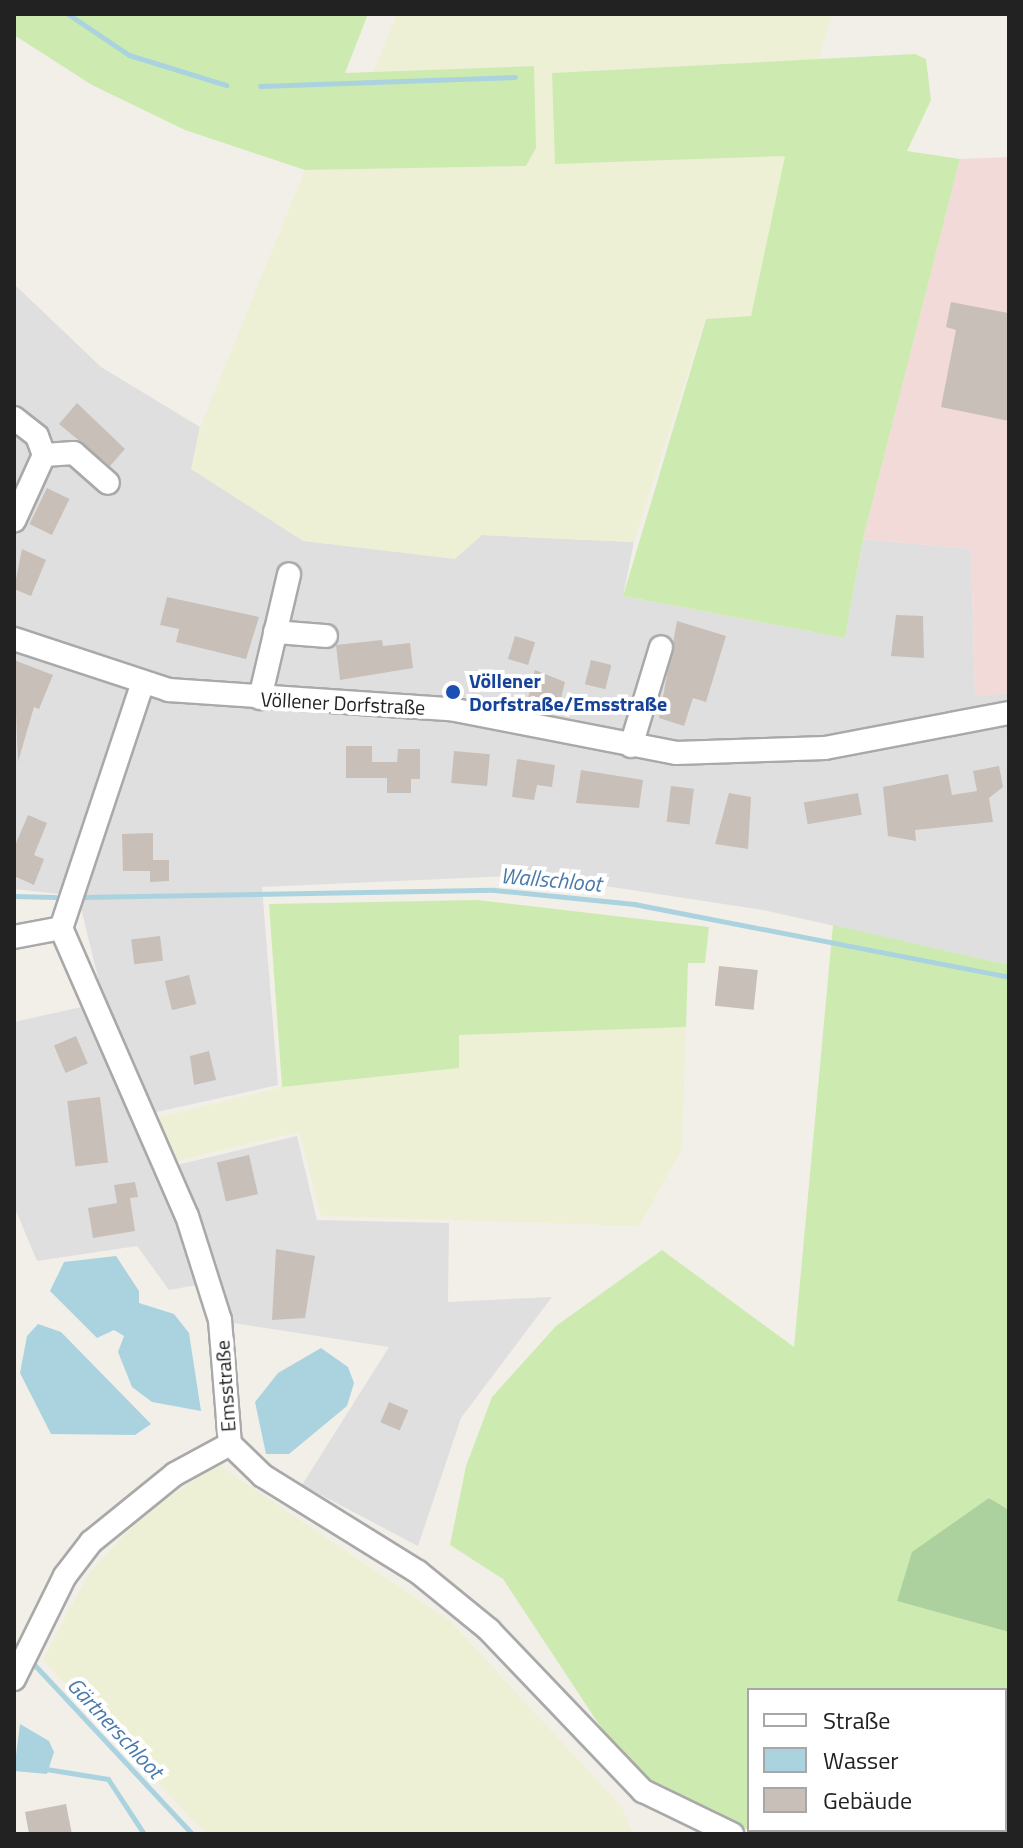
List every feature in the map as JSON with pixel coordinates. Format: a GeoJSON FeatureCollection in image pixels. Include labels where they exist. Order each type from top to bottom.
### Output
{"type":"FeatureCollection","features":[{"type":"Feature","properties":{"kind":"street"},"geometry":{"type":"LineString","coordinates":[[14,418],[37,436],[44,455],[14,521]]}},
{"type":"Feature","properties":{"kind":"street"},"geometry":{"type":"LineString","coordinates":[[44,455],[74,453],[108,483]]}},
{"type":"Feature","properties":{"kind":"street"},"geometry":{"type":"LineString","coordinates":[[260,698],[289,574]]}},
{"type":"Feature","properties":{"kind":"street"},"geometry":{"type":"LineString","coordinates":[[275,632],[326,636]]}},
{"type":"Feature","properties":{"kind":"street","name":"Völlener Dorfstraße"},"geometry":{"type":"LineString","coordinates":[[14,639],[142,685],[260,698],[450,709],[631,746],[790,753],[1009,713]]}},
{"type":"Feature","properties":{"kind":"street"},"geometry":{"type":"LineString","coordinates":[[631,746],[661,647]]}},
{"type":"Feature","properties":{"kind":"street"},"geometry":{"type":"LineString","coordinates":[[14,937],[61,928],[142,685]]}},
{"type":"Feature","properties":{"kind":"street","name":"Emsstraße"},"geometry":{"type":"LineString","coordinates":[[61,928],[187,1216],[220,1320],[230,1444],[263,1476],[418,1572],[489,1630],[643,1791],[732,1834]]}},
{"type":"Feature","properties":{"kind":"street"},"geometry":{"type":"LineString","coordinates":[[22,1662],[91,1542],[151,1491],[230,1444]]}},
{"type":"Feature","properties":{"kind":"shaded area"},"geometry":{"type":"Polygon","coordinates":[[[1009,157],[1009,693],[975,697],[971,549],[863,539],[960,159],[1009,157]]]}},
{"type":"Feature","properties":{"kind":"shaded area"},"geometry":{"type":"Polygon","coordinates":[[[14,284],[101,367],[200,427],[192,470],[482,535],[634,542],[623,596],[845,638],[863,539],[971,549],[975,696],[1009,693],[1009,965],[763,910],[533,875],[262,887],[278,1085],[134,1117],[160,1169],[297,1136],[317,1220],[449,1223],[448,1302],[552,1297],[461,1418],[418,1546],[302,1485],[389,1347],[233,1323],[220,1281],[169,1290],[137,1246],[37,1261],[14,1206],[14,1022],[104,1002],[78,896],[14,889],[14,284]]]}},
{"type":"Feature","properties":{"kind":"green space"},"geometry":{"type":"Polygon","coordinates":[[[14,14],[368,14],[345,73],[534,66],[536,148],[526,166],[305,170],[185,130],[92,85],[14,35],[14,14]]]}},
{"type":"Feature","properties":{"kind":"green space"},"geometry":{"type":"Polygon","coordinates":[[[397,14],[832,14],[819,59],[552,73],[556,164],[785,156],[751,317],[705,319],[634,542],[482,535],[455,559],[303,541],[191,469],[200,427],[305,170],[526,166],[534,66],[373,72],[397,14]]]}},
{"type":"Feature","properties":{"kind":"green space"},"geometry":{"type":"Polygon","coordinates":[[[915,54],[926,59],[931,100],[907,151],[960,159],[863,539],[845,638],[623,596],[706,319],[751,316],[785,156],[555,164],[552,73],[915,54]]]}},
{"type":"Feature","properties":{"kind":"green space"},"geometry":{"type":"Polygon","coordinates":[[[477,900],[709,927],[705,963],[688,963],[686,1027],[459,1035],[459,1068],[282,1087],[269,904],[477,900]]]}},
{"type":"Feature","properties":{"kind":"green space"},"geometry":{"type":"Polygon","coordinates":[[[833,925],[1009,965],[1009,1510],[989,1498],[898,1601],[1009,1632],[1009,1834],[879,1832],[1007,1832],[1007,1688],[747,1688],[747,1829],[647,1784],[602,1729],[503,1579],[450,1545],[466,1466],[492,1397],[556,1326],[662,1250],[794,1347],[833,925]]]}},
{"type":"Feature","properties":{"kind":"green space"},"geometry":{"type":"Polygon","coordinates":[[[686,1027],[682,1149],[639,1226],[321,1216],[299,1132],[172,1162],[156,1118],[282,1087],[459,1068],[459,1035],[686,1027]]]}},
{"type":"Feature","properties":{"kind":"green space"},"geometry":{"type":"Polygon","coordinates":[[[217,1464],[450,1621],[622,1807],[633,1834],[206,1834],[43,1660],[89,1573],[142,1516],[217,1464]]]}},
{"type":"Feature","properties":{"kind":"green space"},"geometry":{"type":"Polygon","coordinates":[[[989,1498],[1009,1510],[1009,1632],[897,1601],[912,1552],[989,1498]]]}},
{"type":"Feature","properties":{"kind":"water"},"geometry":{"type":"Polygon","coordinates":[[[116,1256],[139,1291],[139,1303],[174,1314],[189,1333],[201,1411],[152,1402],[132,1387],[118,1352],[124,1336],[114,1330],[97,1338],[50,1291],[64,1262],[116,1256]]]}},
{"type":"Feature","properties":{"kind":"water"},"geometry":{"type":"Polygon","coordinates":[[[38,1324],[61,1332],[151,1424],[135,1435],[51,1434],[20,1373],[27,1336],[38,1324]]]}},
{"type":"Feature","properties":{"kind":"water"},"geometry":{"type":"Polygon","coordinates":[[[321,1348],[348,1367],[354,1383],[347,1406],[289,1454],[266,1454],[255,1402],[278,1373],[321,1348]]]}},
{"type":"Feature","properties":{"kind":"water"},"geometry":{"type":"Polygon","coordinates":[[[20,1724],[49,1741],[54,1752],[47,1774],[14,1771],[20,1724]]]}},
{"type":"Feature","properties":{"kind":"building"},"geometry":{"type":"Polygon","coordinates":[[[951,302],[1008,313],[1009,421],[941,407],[956,330],[946,327],[951,302]]]}},
{"type":"Feature","properties":{"kind":"building"},"geometry":{"type":"Polygon","coordinates":[[[77,403],[125,449],[110,466],[59,424],[77,403]]]}},
{"type":"Feature","properties":{"kind":"building"},"geometry":{"type":"Polygon","coordinates":[[[47,488],[69,499],[52,535],[29,524],[47,488]]]}},
{"type":"Feature","properties":{"kind":"building"},"geometry":{"type":"Polygon","coordinates":[[[22,549],[46,560],[31,596],[14,589],[22,549]]]}},
{"type":"Feature","properties":{"kind":"building"},"geometry":{"type":"Polygon","coordinates":[[[167,597],[259,617],[246,659],[176,642],[179,629],[160,625],[167,597]]]}},
{"type":"Feature","properties":{"kind":"building"},"geometry":{"type":"Polygon","coordinates":[[[896,615],[923,616],[924,658],[891,656],[896,615]]]}},
{"type":"Feature","properties":{"kind":"building"},"geometry":{"type":"Polygon","coordinates":[[[677,621],[726,636],[706,702],[693,698],[684,726],[659,718],[677,621]]]}},
{"type":"Feature","properties":{"kind":"building"},"geometry":{"type":"Polygon","coordinates":[[[515,636],[535,642],[528,665],[508,659],[515,636]]]}},
{"type":"Feature","properties":{"kind":"building"},"geometry":{"type":"Polygon","coordinates":[[[382,640],[383,646],[410,643],[413,668],[340,680],[336,645],[382,640]]]}},
{"type":"Feature","properties":{"kind":"building"},"geometry":{"type":"Polygon","coordinates":[[[14,660],[53,675],[39,709],[34,707],[18,762],[14,660]]]}},
{"type":"Feature","properties":{"kind":"building"},"geometry":{"type":"Polygon","coordinates":[[[591,660],[611,665],[605,689],[585,684],[591,660]]]}},
{"type":"Feature","properties":{"kind":"building"},"geometry":{"type":"Polygon","coordinates":[[[535,670],[565,682],[559,706],[528,698],[535,670]]]}},
{"type":"Feature","properties":{"kind":"building"},"geometry":{"type":"Polygon","coordinates":[[[346,746],[372,746],[372,762],[397,762],[398,749],[420,749],[420,779],[411,779],[411,793],[387,793],[387,778],[346,778],[346,746]]]}},
{"type":"Feature","properties":{"kind":"building"},"geometry":{"type":"Polygon","coordinates":[[[454,751],[490,754],[487,786],[451,783],[454,751]]]}},
{"type":"Feature","properties":{"kind":"building"},"geometry":{"type":"Polygon","coordinates":[[[517,759],[555,765],[552,787],[537,785],[534,800],[512,797],[517,759]]]}},
{"type":"Feature","properties":{"kind":"building"},"geometry":{"type":"Polygon","coordinates":[[[999,766],[1003,787],[989,798],[993,822],[915,830],[916,841],[888,836],[883,787],[948,774],[952,795],[977,791],[973,771],[999,766]]]}},
{"type":"Feature","properties":{"kind":"building"},"geometry":{"type":"Polygon","coordinates":[[[581,770],[643,780],[639,808],[576,803],[581,770]]]}},
{"type":"Feature","properties":{"kind":"building"},"geometry":{"type":"Polygon","coordinates":[[[671,786],[694,789],[689,825],[667,822],[671,786]]]}},
{"type":"Feature","properties":{"kind":"building"},"geometry":{"type":"Polygon","coordinates":[[[729,793],[751,797],[748,849],[715,844],[729,793]]]}},
{"type":"Feature","properties":{"kind":"building"},"geometry":{"type":"Polygon","coordinates":[[[858,793],[862,815],[808,824],[804,803],[858,793]]]}},
{"type":"Feature","properties":{"kind":"building"},"geometry":{"type":"Polygon","coordinates":[[[28,815],[47,823],[34,855],[44,859],[34,885],[14,876],[14,848],[28,815]]]}},
{"type":"Feature","properties":{"kind":"building"},"geometry":{"type":"Polygon","coordinates":[[[153,833],[153,860],[169,860],[169,881],[150,882],[150,871],[123,871],[122,834],[153,833]]]}},
{"type":"Feature","properties":{"kind":"building"},"geometry":{"type":"Polygon","coordinates":[[[160,936],[163,961],[134,964],[131,940],[160,936]]]}},
{"type":"Feature","properties":{"kind":"building"},"geometry":{"type":"Polygon","coordinates":[[[719,966],[758,970],[754,1010],[715,1006],[719,966]]]}},
{"type":"Feature","properties":{"kind":"building"},"geometry":{"type":"Polygon","coordinates":[[[189,975],[196,1004],[172,1010],[165,981],[189,975]]]}},
{"type":"Feature","properties":{"kind":"building"},"geometry":{"type":"Polygon","coordinates":[[[76,1036],[88,1064],[66,1073],[54,1045],[76,1036]]]}},
{"type":"Feature","properties":{"kind":"building"},"geometry":{"type":"Polygon","coordinates":[[[209,1051],[216,1080],[194,1085],[190,1056],[209,1051]]]}},
{"type":"Feature","properties":{"kind":"building"},"geometry":{"type":"Polygon","coordinates":[[[100,1097],[108,1163],[75,1167],[67,1101],[100,1097]]]}},
{"type":"Feature","properties":{"kind":"building"},"geometry":{"type":"Polygon","coordinates":[[[249,1155],[258,1194],[226,1201],[217,1162],[249,1155]]]}},
{"type":"Feature","properties":{"kind":"building"},"geometry":{"type":"Polygon","coordinates":[[[135,1182],[138,1197],[130,1198],[135,1231],[93,1238],[88,1208],[117,1203],[114,1185],[135,1182]]]}},
{"type":"Feature","properties":{"kind":"building"},"geometry":{"type":"Polygon","coordinates":[[[276,1249],[315,1256],[305,1318],[272,1320],[276,1249]]]}},
{"type":"Feature","properties":{"kind":"building"},"geometry":{"type":"Polygon","coordinates":[[[389,1402],[408,1410],[400,1430],[380,1422],[389,1402]]]}},
{"type":"Feature","properties":{"kind":"building"},"geometry":{"type":"Polygon","coordinates":[[[66,1804],[72,1834],[29,1834],[25,1812],[66,1804]]]}},
{"type":"Feature","properties":{"kind":"waterway"},"geometry":{"type":"LineString","coordinates":[[68,14],[129,55],[226,85]]}},
{"type":"Feature","properties":{"kind":"waterway"},"geometry":{"type":"LineString","coordinates":[[260,86],[515,77]]}},
{"type":"Feature","properties":{"kind":"waterway","name":"Wallschloot"},"geometry":{"type":"LineString","coordinates":[[83,897],[494,890],[634,904],[1009,977]]}},
{"type":"Feature","properties":{"kind":"waterway","name":"Wallschloot"},"geometry":{"type":"LineString","coordinates":[[14,896],[55,897]]}},
{"type":"Feature","properties":{"kind":"waterway","name":"Gärtnerschloot"},"geometry":{"type":"LineString","coordinates":[[14,1644],[22,1652]]}},
{"type":"Feature","properties":{"kind":"waterway","name":"Gärtnerschloot"},"geometry":{"type":"LineString","coordinates":[[29,1659],[192,1834]]}},
{"type":"Feature","properties":{"kind":"waterway"},"geometry":{"type":"LineString","coordinates":[[46,1769],[108,1779],[144,1834]]}},
{"type":"Feature","properties":{"kind":"place","name":"Völlener Dorfstraße/Emsstraße"},"geometry":{"type":"Point","coordinates":[453,692]}}]}
